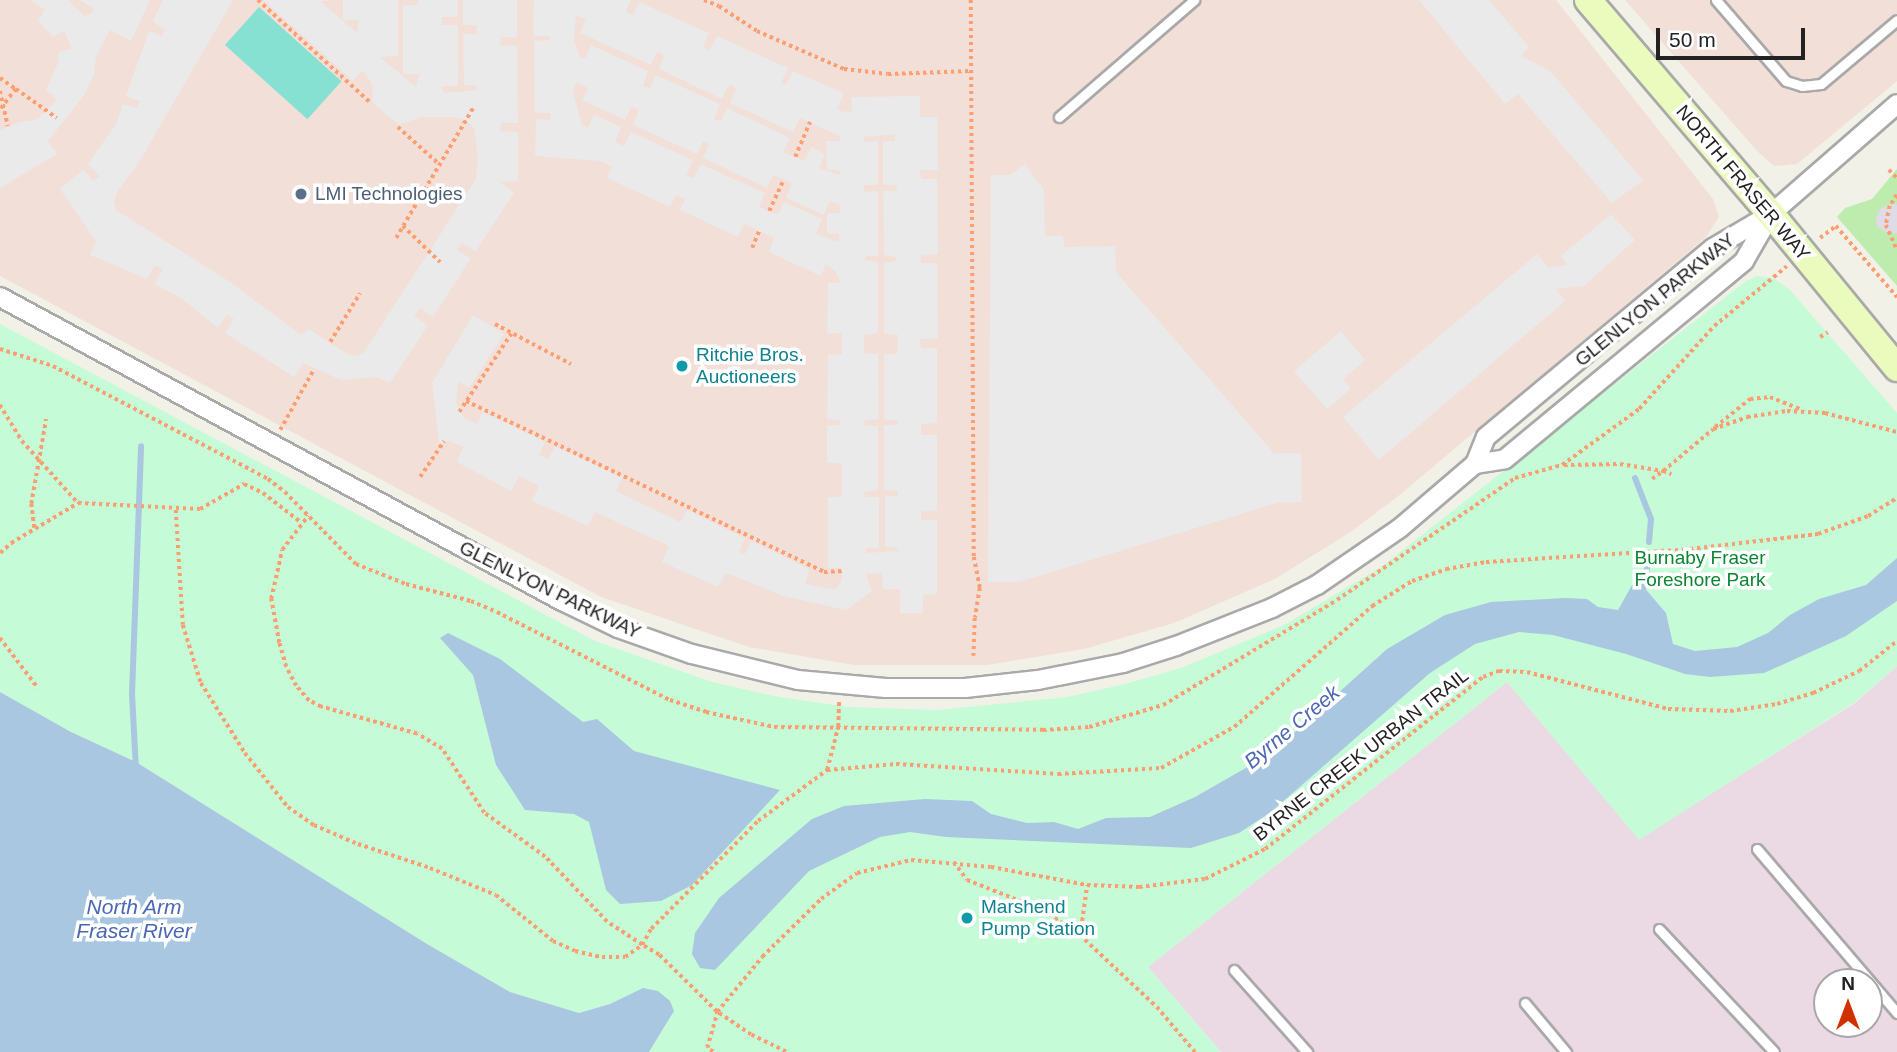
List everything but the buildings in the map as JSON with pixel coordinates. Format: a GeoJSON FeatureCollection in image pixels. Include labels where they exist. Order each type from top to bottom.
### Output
{"type":"FeatureCollection","features":[{"type":"Feature","properties":{"kind":"street","name":"NORTH FRASER WAY"},"geometry":{"type":"LineString","coordinates":[[1588,0],[1771,214],[1897,368]]}},
{"type":"Feature","properties":{"kind":"street"},"geometry":{"type":"LineString","coordinates":[[1771,214],[1897,104]]}},
{"type":"Feature","properties":{"kind":"street","name":"GLENLYON PARKWAY"},"geometry":{"type":"LineString","coordinates":[[0,297],[618,628],[752,671],[840,684],[924,689],[1038,680],[1123,663],[1176,646],[1272,608],[1317,585],[1400,528],[1475,464],[1486,437],[1713,248],[1771,214]]}},
{"type":"Feature","properties":{"kind":"street","name":"GLENLYON PARKWAY"},"geometry":{"type":"LineString","coordinates":[[1475,464],[1505,459],[1744,261],[1771,214]]}},
{"type":"Feature","properties":{"kind":"lane"},"geometry":{"type":"LineString","coordinates":[[1059,117],[1194,0]]}},
{"type":"Feature","properties":{"kind":"lane"},"geometry":{"type":"LineString","coordinates":[[1716,0],[1786,81],[1802,86],[1821,84],[1897,20]]}},
{"type":"Feature","properties":{"kind":"lane"},"geometry":{"type":"LineString","coordinates":[[1757,849],[1897,1013]]}},
{"type":"Feature","properties":{"kind":"lane"},"geometry":{"type":"LineString","coordinates":[[1658,929],[1774,1052]]}},
{"type":"Feature","properties":{"kind":"lane"},"geometry":{"type":"LineString","coordinates":[[1234,970],[1307,1052]]}},
{"type":"Feature","properties":{"kind":"lane"},"geometry":{"type":"LineString","coordinates":[[1525,1003],[1566,1052]]}},
{"type":"Feature","properties":{"kind":"path"},"geometry":{"type":"LineString","coordinates":[[257,0],[372,104]]}},
{"type":"Feature","properties":{"kind":"path"},"geometry":{"type":"LineString","coordinates":[[704,0],[719,6],[757,31],[844,69],[888,74],[970,71]]}},
{"type":"Feature","properties":{"kind":"path"},"geometry":{"type":"LineString","coordinates":[[971,0],[974,557],[980,589],[975,618],[974,656]]}},
{"type":"Feature","properties":{"kind":"path"},"geometry":{"type":"LineString","coordinates":[[0,78],[57,118]]}},
{"type":"Feature","properties":{"kind":"path"},"geometry":{"type":"LineString","coordinates":[[2,107],[16,89]]}},
{"type":"Feature","properties":{"kind":"path"},"geometry":{"type":"LineString","coordinates":[[0,91],[8,126]]}},
{"type":"Feature","properties":{"kind":"path"},"geometry":{"type":"LineString","coordinates":[[396,238],[473,108]]}},
{"type":"Feature","properties":{"kind":"path"},"geometry":{"type":"LineString","coordinates":[[794,157],[810,122]]}},
{"type":"Feature","properties":{"kind":"path"},"geometry":{"type":"LineString","coordinates":[[398,127],[439,164]]}},
{"type":"Feature","properties":{"kind":"path"},"geometry":{"type":"LineString","coordinates":[[1889,170],[1897,178]]}},
{"type":"Feature","properties":{"kind":"path"},"geometry":{"type":"LineString","coordinates":[[769,211],[784,179]]}},
{"type":"Feature","properties":{"kind":"path"},"geometry":{"type":"LineString","coordinates":[[1897,195],[1886,225],[1897,250]]}},
{"type":"Feature","properties":{"kind":"path"},"geometry":{"type":"LineString","coordinates":[[403,226],[440,261]]}},
{"type":"Feature","properties":{"kind":"path"},"geometry":{"type":"LineString","coordinates":[[1824,235],[1836,226],[1897,297]]}},
{"type":"Feature","properties":{"kind":"path"},"geometry":{"type":"LineString","coordinates":[[752,248],[759,231]]}},
{"type":"Feature","properties":{"kind":"path"},"geometry":{"type":"LineString","coordinates":[[330,342],[360,293]]}},
{"type":"Feature","properties":{"kind":"path"},"geometry":{"type":"LineString","coordinates":[[495,324],[571,364]]}},
{"type":"Feature","properties":{"kind":"path"},"geometry":{"type":"LineString","coordinates":[[1820,337],[1828,332]]}},
{"type":"Feature","properties":{"kind":"path"},"geometry":{"type":"LineString","coordinates":[[459,412],[511,334]]}},
{"type":"Feature","properties":{"kind":"path"},"geometry":{"type":"LineString","coordinates":[[0,349],[53,366],[253,470],[285,492],[356,564],[406,584],[471,601],[497,611],[670,699],[706,712],[774,727],[838,727]]}},
{"type":"Feature","properties":{"kind":"path"},"geometry":{"type":"LineString","coordinates":[[272,444],[314,369]]}},
{"type":"Feature","properties":{"kind":"path"},"geometry":{"type":"LineString","coordinates":[[1652,479],[1744,402],[1760,397],[1778,399],[1802,410]]}},
{"type":"Feature","properties":{"kind":"path"},"geometry":{"type":"LineString","coordinates":[[466,401],[824,572],[842,571]]}},
{"type":"Feature","properties":{"kind":"path"},"geometry":{"type":"LineString","coordinates":[[0,405],[22,441],[78,503]]}},
{"type":"Feature","properties":{"kind":"path"},"geometry":{"type":"LineString","coordinates":[[1713,429],[1747,417],[1802,410],[1825,413],[1897,432]]}},
{"type":"Feature","properties":{"kind":"path"},"geometry":{"type":"LineString","coordinates":[[34,528],[31,504],[46,419]]}},
{"type":"Feature","properties":{"kind":"path"},"geometry":{"type":"LineString","coordinates":[[420,477],[444,441]]}},
{"type":"Feature","properties":{"kind":"path"},"geometry":{"type":"LineString","coordinates":[[1562,465],[1650,466],[1671,474]]}},
{"type":"Feature","properties":{"kind":"path"},"geometry":{"type":"LineString","coordinates":[[0,553],[34,528],[78,503],[113,503],[176,510],[200,509],[244,484],[263,493],[302,523]]}},
{"type":"Feature","properties":{"kind":"path"},"geometry":{"type":"LineString","coordinates":[[176,510],[183,625],[201,683],[245,753],[288,807],[314,825],[358,844],[496,895],[553,942],[575,951],[602,957],[625,957],[642,945],[651,929],[758,821],[827,770],[896,764],[1058,774],[1161,768],[1234,727],[1372,606],[1412,581],[1446,569],[1486,562],[1690,549],[1818,534],[1868,516],[1897,498]]}},
{"type":"Feature","properties":{"kind":"path"},"geometry":{"type":"LineString","coordinates":[[308,516],[282,550],[271,599],[282,655],[296,686],[309,702],[417,734],[442,749],[484,813],[545,857],[607,922],[659,955],[718,1012],[751,1035],[786,1052]]}},
{"type":"Feature","properties":{"kind":"path"},"geometry":{"type":"LineString","coordinates":[[0,638],[14,661],[38,688]]}},
{"type":"Feature","properties":{"kind":"path","name":"BYRNE CREEK URBAN TRAIL"},"geometry":{"type":"LineString","coordinates":[[718,1012],[762,957],[821,899],[857,873],[911,860],[954,862],[1087,885],[1177,885],[1205,880],[1231,869],[1295,828],[1483,677],[1499,671],[1527,672],[1668,709],[1730,711],[1777,704],[1813,693],[1858,671],[1897,641]]}},
{"type":"Feature","properties":{"kind":"path"},"geometry":{"type":"LineString","coordinates":[[827,770],[833,737],[838,727],[840,684]]}},
{"type":"Feature","properties":{"kind":"path"},"geometry":{"type":"LineString","coordinates":[[954,862],[967,880],[1043,910],[1080,935],[1157,1007],[1195,1052]]}},
{"type":"Feature","properties":{"kind":"path"},"geometry":{"type":"LineString","coordinates":[[1080,935],[1087,885]]}},
{"type":"Feature","properties":{"kind":"path"},"geometry":{"type":"LineString","coordinates":[[713,1052],[707,1048],[718,1012]]}},
{"type":"Feature","properties":{"kind":"shaded area"},"geometry":{"type":"Polygon","coordinates":[[[0,0],[1556,0],[1713,199],[1719,217],[1706,237],[1402,493],[1352,531],[1275,579],[1174,623],[1084,649],[987,665],[854,665],[749,647],[601,597],[0,276],[0,0]]]}},
{"type":"Feature","properties":{"kind":"shaded area"},"geometry":{"type":"Polygon","coordinates":[[[31,0],[68,0],[84,16],[91,14],[94,9],[80,0],[150,0],[131,41],[110,30],[96,56],[94,75],[84,95],[48,141],[57,154],[0,188],[0,131],[19,122],[35,120],[47,111],[57,99],[46,90],[58,63],[59,52],[72,49],[64,31],[53,37],[38,21],[45,10],[31,0]]]}},
{"type":"Feature","properties":{"kind":"shaded area"},"geometry":{"type":"Polygon","coordinates":[[[163,0],[233,0],[141,159],[117,192],[114,201],[116,210],[227,280],[301,335],[309,329],[347,354],[357,356],[364,352],[476,179],[478,157],[474,128],[466,120],[454,117],[422,117],[399,125],[372,102],[373,87],[366,74],[362,71],[353,81],[263,0],[337,0],[320,1],[357,33],[359,20],[343,20],[343,0],[398,0],[398,56],[380,57],[416,87],[419,74],[403,74],[403,5],[418,5],[419,0],[458,0],[458,17],[442,17],[442,25],[458,25],[458,86],[441,86],[444,93],[477,90],[476,85],[464,85],[463,34],[477,34],[477,25],[463,25],[463,0],[517,0],[517,37],[501,37],[500,45],[517,46],[518,123],[501,123],[500,131],[518,132],[518,181],[500,182],[514,193],[476,251],[462,243],[457,250],[471,258],[433,317],[420,308],[414,316],[428,325],[390,383],[376,377],[341,380],[303,363],[294,377],[225,333],[234,319],[227,315],[218,328],[181,298],[154,284],[163,269],[155,265],[147,279],[90,255],[96,241],[60,189],[83,170],[94,181],[100,176],[88,164],[116,124],[123,104],[137,108],[140,101],[126,96],[149,31],[162,36],[165,30],[153,21],[163,0]]]}},
{"type":"Feature","properties":{"kind":"shaded area"},"geometry":{"type":"Polygon","coordinates":[[[534,0],[631,0],[626,12],[633,15],[639,2],[709,33],[703,47],[710,50],[717,36],[788,68],[781,83],[786,85],[793,71],[844,93],[837,109],[844,112],[852,111],[851,97],[920,96],[920,117],[937,117],[938,170],[920,170],[921,179],[937,179],[938,254],[921,255],[921,263],[937,263],[938,338],[920,339],[921,348],[937,348],[937,423],[921,424],[921,435],[937,435],[937,510],[921,511],[921,520],[937,520],[937,594],[923,595],[923,613],[900,613],[900,589],[883,589],[882,573],[866,574],[872,591],[846,610],[783,596],[726,573],[718,587],[662,562],[669,546],[595,512],[588,526],[532,501],[539,486],[519,476],[511,491],[457,462],[463,447],[450,441],[439,443],[432,383],[473,315],[504,334],[469,388],[458,382],[456,403],[465,419],[477,424],[483,412],[545,442],[539,455],[548,459],[555,446],[622,478],[616,491],[680,522],[687,510],[745,538],[739,552],[745,554],[751,541],[809,569],[805,584],[830,589],[837,588],[842,580],[842,568],[828,568],[828,497],[842,497],[842,463],[827,463],[827,425],[839,425],[841,420],[827,419],[828,355],[842,354],[842,333],[827,333],[828,283],[840,283],[836,272],[826,264],[821,276],[769,252],[774,238],[744,224],[738,237],[680,210],[685,199],[676,195],[670,207],[607,178],[612,167],[601,161],[535,156],[536,119],[550,120],[551,113],[535,113],[534,41],[550,40],[549,36],[533,36],[534,0]],[[576,15],[574,41],[580,57],[586,58],[591,45],[648,71],[643,86],[650,88],[656,75],[720,104],[714,119],[721,121],[727,108],[790,138],[783,152],[804,161],[811,147],[825,154],[819,168],[840,175],[839,170],[827,170],[826,141],[840,141],[840,136],[800,118],[793,132],[730,103],[736,89],[733,85],[728,86],[722,99],[659,69],[664,56],[661,52],[656,53],[651,65],[580,33],[586,19],[576,15]],[[576,82],[573,93],[582,125],[588,128],[594,115],[621,127],[615,142],[624,146],[631,132],[693,160],[686,175],[694,178],[701,164],[765,193],[759,207],[778,215],[784,202],[822,219],[816,234],[839,242],[839,234],[827,234],[827,213],[840,213],[840,205],[830,201],[824,215],[786,198],[792,183],[773,175],[767,188],[703,158],[709,144],[703,141],[697,154],[633,125],[639,110],[631,107],[625,120],[582,100],[588,88],[576,82]],[[895,134],[863,137],[865,142],[878,141],[878,184],[863,186],[865,192],[878,191],[878,256],[866,256],[864,260],[878,262],[878,333],[864,335],[864,353],[878,354],[879,419],[864,421],[865,426],[878,426],[878,490],[864,492],[865,497],[879,497],[879,548],[866,548],[866,553],[898,551],[897,547],[885,547],[885,496],[897,496],[898,491],[884,490],[884,425],[897,425],[898,421],[884,419],[884,354],[897,354],[898,335],[884,333],[884,263],[895,262],[897,257],[884,255],[883,191],[896,191],[897,186],[883,184],[883,141],[895,141],[895,134]]]}},
{"type":"Feature","properties":{"kind":"shaded area"},"geometry":{"type":"Polygon","coordinates":[[[1419,0],[1489,0],[1529,47],[1521,56],[1550,71],[1643,180],[1612,203],[1518,94],[1505,104],[1419,0]]]}},
{"type":"Feature","properties":{"kind":"shaded area"},"geometry":{"type":"Polygon","coordinates":[[[1625,0],[1897,0],[1897,81],[1797,164],[1774,166],[1757,151],[1625,0]]]}},
{"type":"Feature","properties":{"kind":"shaded area"},"geometry":{"type":"Polygon","coordinates":[[[259,7],[341,81],[307,119],[225,45],[259,7]]]}},
{"type":"Feature","properties":{"kind":"shaded area"},"geometry":{"type":"Polygon","coordinates":[[[1025,164],[1044,190],[1045,236],[1063,236],[1064,247],[1115,246],[1116,272],[1274,453],[1301,453],[1302,502],[1277,503],[1019,582],[988,582],[991,175],[1010,175],[1025,164]]]}},
{"type":"Feature","properties":{"kind":"shaded area"},"geometry":{"type":"Polygon","coordinates":[[[1897,205],[1897,233],[1888,234],[1877,226],[1876,217],[1881,208],[1897,205]]]}},
{"type":"Feature","properties":{"kind":"shaded area"},"geometry":{"type":"Polygon","coordinates":[[[1611,214],[1635,240],[1584,286],[1556,289],[1565,301],[1379,460],[1343,417],[1537,254],[1549,268],[1567,265],[1561,256],[1611,214]]]}},
{"type":"Feature","properties":{"kind":"shaded area"},"geometry":{"type":"Polygon","coordinates":[[[1341,331],[1365,360],[1343,379],[1351,389],[1327,409],[1294,371],[1341,331]]]}},
{"type":"Feature","properties":{"kind":"shaded area"},"geometry":{"type":"Polygon","coordinates":[[[1897,666],[1897,1052],[1221,1052],[1148,967],[1507,682],[1639,839],[1855,703],[1897,666]]]}},
{"type":"Feature","properties":{"kind":"green space"},"geometry":{"type":"Polygon","coordinates":[[[1897,169],[1897,286],[1837,217],[1845,208],[1872,199],[1897,169]]]}},
{"type":"Feature","properties":{"kind":"green space","name":"Burnaby Fraser Foreshore Park"},"geometry":{"type":"Polygon","coordinates":[[[1757,276],[1773,278],[1789,289],[1897,413],[1897,666],[1855,702],[1639,840],[1507,682],[1148,967],[1221,1052],[649,1052],[666,1025],[643,988],[610,1004],[579,1013],[510,992],[427,944],[136,762],[71,732],[0,692],[0,324],[595,641],[712,682],[779,697],[850,707],[937,710],[1067,697],[1125,684],[1181,668],[1284,625],[1381,567],[1746,281],[1757,276]]]}},
{"type":"Feature","properties":{"kind":"water"},"geometry":{"type":"Polygon","coordinates":[[[1897,558],[1897,601],[1846,636],[1764,673],[1710,677],[1685,674],[1626,654],[1553,635],[1519,632],[1475,644],[1430,673],[1271,812],[1239,833],[1191,848],[946,837],[910,832],[880,837],[809,871],[715,970],[700,968],[692,954],[695,933],[719,898],[812,819],[844,806],[925,799],[972,801],[991,814],[1027,823],[1054,822],[1078,829],[1106,818],[1150,817],[1195,797],[1251,765],[1295,732],[1387,649],[1445,615],[1491,602],[1565,598],[1587,599],[1598,607],[1618,610],[1636,578],[1666,613],[1673,644],[1695,651],[1737,647],[1768,633],[1790,615],[1819,599],[1866,585],[1897,558]]]}},
{"type":"Feature","properties":{"kind":"water"},"geometry":{"type":"Polygon","coordinates":[[[448,633],[500,659],[583,722],[597,719],[634,751],[780,790],[692,885],[661,901],[620,904],[606,890],[589,822],[574,814],[525,810],[496,765],[473,675],[440,638],[448,633]]]}},
{"type":"Feature","properties":{"kind":"water","name":"North Arm Fraser River"},"geometry":{"type":"Polygon","coordinates":[[[0,692],[71,732],[136,762],[427,944],[510,992],[579,1013],[610,1004],[643,988],[658,991],[670,1001],[674,1011],[649,1052],[0,1052],[0,692]]]}},
{"type":"Feature","properties":{"kind":"waterway"},"geometry":{"type":"LineString","coordinates":[[136,770],[132,694],[141,446]]}},
{"type":"Feature","properties":{"kind":"waterway"},"geometry":{"type":"LineString","coordinates":[[1635,478],[1651,519],[1649,542]]}},
{"type":"Feature","properties":{"kind":"waterway"},"geometry":{"type":"LineString","coordinates":[[1642,594],[1648,562]]}},
{"type":"Feature","properties":{"kind":"place","name":"LMI Technologies"},"geometry":{"type":"Point","coordinates":[301,194]}},
{"type":"Feature","properties":{"kind":"place","name":"Ritchie Bros. Auctioneers"},"geometry":{"type":"Point","coordinates":[682,366]}},
{"type":"Feature","properties":{"kind":"place","name":"Marshend Pump Station"},"geometry":{"type":"Point","coordinates":[967,918]}},
{"type":"Feature","properties":{"kind":"water label","name":"Byrne Creek"},"geometry":{"type":"Point","coordinates":[1292,727]}}]}
